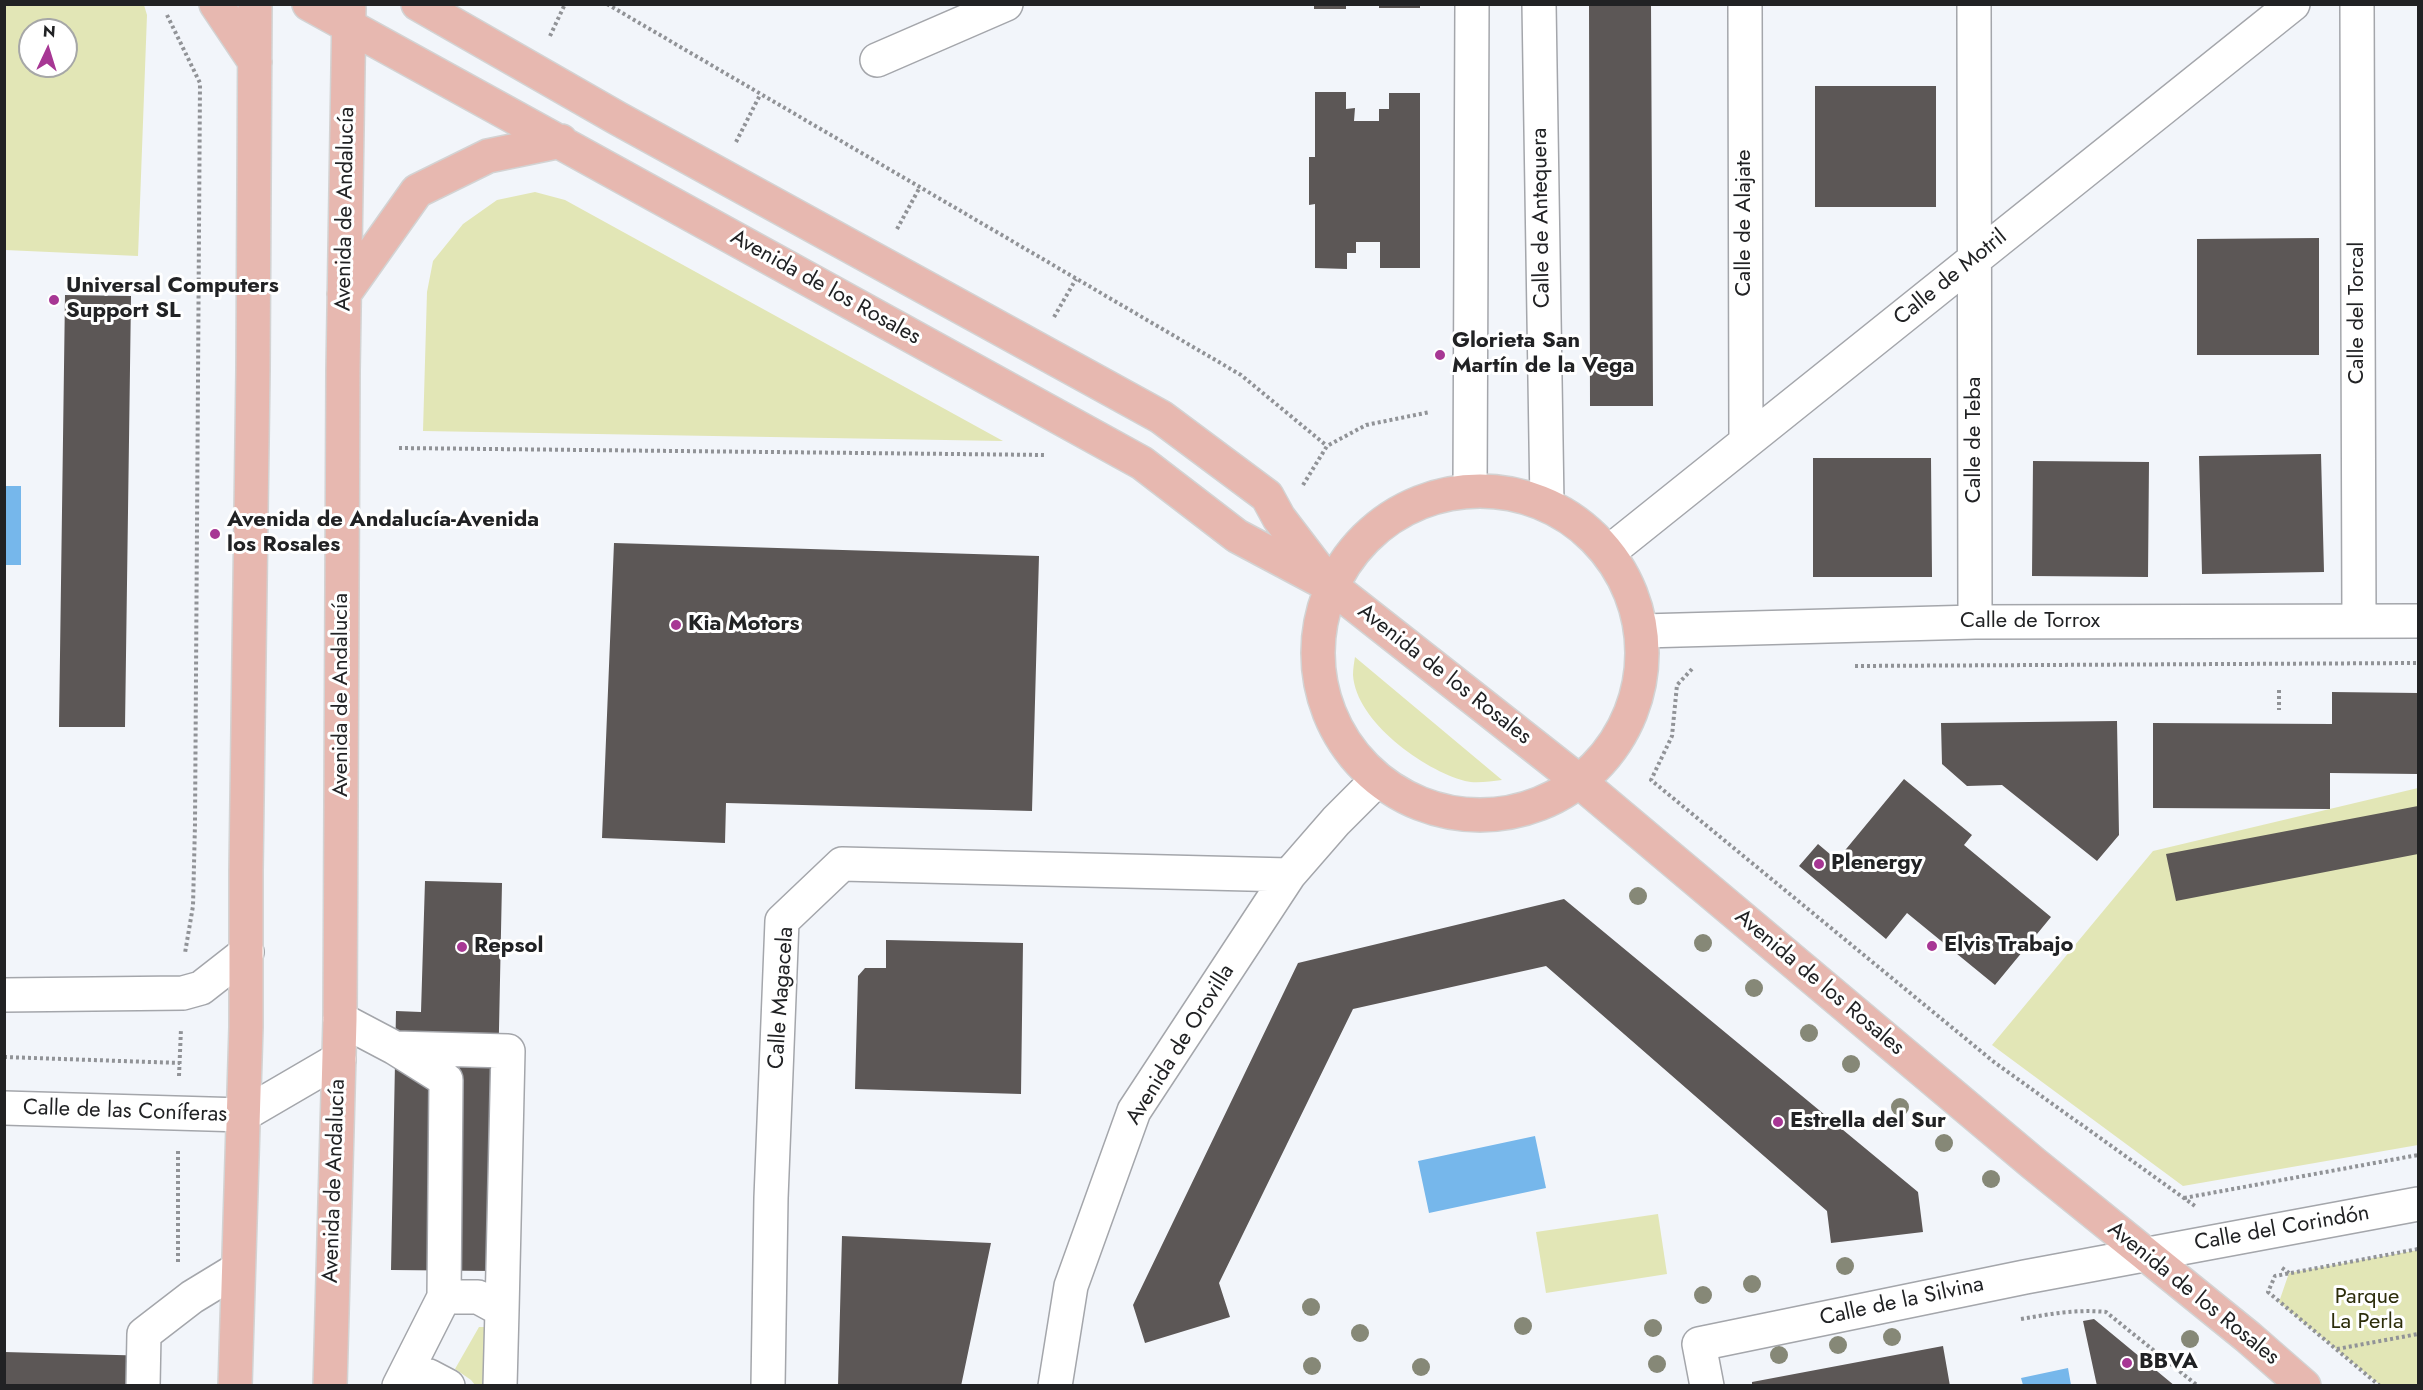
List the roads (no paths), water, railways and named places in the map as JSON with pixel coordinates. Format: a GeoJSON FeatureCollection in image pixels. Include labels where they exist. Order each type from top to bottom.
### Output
{"type":"FeatureCollection","features":[{"type":"Feature","properties":{"kind":"main road"},"geometry":{"type":"LineString","coordinates":[[216,4],[255,62]]}},
{"type":"Feature","properties":{"kind":"main road"},"geometry":{"type":"LineString","coordinates":[[235,1386],[247,952],[255,4]]}},
{"type":"Feature","properties":{"kind":"main road","name":"Avenida de los Rosales"},"geometry":{"type":"LineString","coordinates":[[309,4],[350,16],[561,141],[1142,463],[1237,536],[1331,586],[1580,782],[2033,1163],[2304,1386]]}},
{"type":"Feature","properties":{"kind":"main road","name":"Avenida de los Rosales"},"geometry":{"type":"LineString","coordinates":[[418,4],[607,112],[1161,417],[1267,496],[1279,518],[1331,586]]}},
{"type":"Feature","properties":{"kind":"main road","name":"Avenida de Andalucía"},"geometry":{"type":"LineString","coordinates":[[330,1386],[340,1019],[344,294],[350,16]]}},
{"type":"Feature","properties":{"kind":"main road"},"geometry":{"type":"LineString","coordinates":[[344,294],[417,191],[488,156],[561,141]]}},
{"type":"Feature","properties":{"kind":"main road"},"geometry":{"type":"LineString","coordinates":[[1470,490],[1509,493],[1547,504],[1580,525],[1609,552],[1631,590],[1642,632],[1640,688],[1618,741],[1580,782],[1532,808],[1478,816],[1425,807],[1377,780],[1342,740],[1320,691],[1317,638],[1331,586],[1354,549],[1387,518],[1427,499],[1470,490]]}},
{"type":"Feature","properties":{"kind":"street"},"geometry":{"type":"LineString","coordinates":[[877,60],[1006,4]]}},
{"type":"Feature","properties":{"kind":"street"},"geometry":{"type":"LineString","coordinates":[[1470,490],[1472,4]]}},
{"type":"Feature","properties":{"kind":"street","name":"Calle de Antequera"},"geometry":{"type":"LineString","coordinates":[[1539,4],[1547,504]]}},
{"type":"Feature","properties":{"kind":"street","name":"Calle de Alajate"},"geometry":{"type":"LineString","coordinates":[[1744,4],[1746,442]]}},
{"type":"Feature","properties":{"kind":"street","name":"Calle de Teba"},"geometry":{"type":"LineString","coordinates":[[1974,4],[1975,622]]}},
{"type":"Feature","properties":{"kind":"street","name":"Calle de Motril"},"geometry":{"type":"LineString","coordinates":[[1609,552],[2293,4]]}},
{"type":"Feature","properties":{"kind":"street","name":"Calle del Torcal"},"geometry":{"type":"LineString","coordinates":[[2357,4],[2359,621]]}},
{"type":"Feature","properties":{"kind":"street","name":"Calle de Torrox"},"geometry":{"type":"LineString","coordinates":[[1642,632],[1975,622],[2418,621]]}},
{"type":"Feature","properties":{"kind":"street","name":"Avenida de Orovilla"},"geometry":{"type":"LineString","coordinates":[[1055,1386],[1071,1286],[1134,1111],[1289,875],[1336,821],[1377,780]]}},
{"type":"Feature","properties":{"kind":"street","name":"Calle Magacela"},"geometry":{"type":"LineString","coordinates":[[768,1386],[771,1198],[782,921],[842,864],[1289,875]]}},
{"type":"Feature","properties":{"kind":"street"},"geometry":{"type":"LineString","coordinates":[[4,994],[183,993],[201,988],[247,952]]}},
{"type":"Feature","properties":{"kind":"street"},"geometry":{"type":"LineString","coordinates":[[340,1019],[395,1048],[446,1080],[444,1297],[402,1380]]}},
{"type":"Feature","properties":{"kind":"street"},"geometry":{"type":"LineString","coordinates":[[395,1048],[508,1051],[500,1386]]}},
{"type":"Feature","properties":{"kind":"street","name":"Calle de las Coníferas"},"geometry":{"type":"LineString","coordinates":[[4,1108],[243,1115],[339,1059]]}},
{"type":"Feature","properties":{"kind":"street","name":"Calle del Corindón"},"geometry":{"type":"LineString","coordinates":[[2146,1254],[2418,1204]]}},
{"type":"Feature","properties":{"kind":"street","name":"Calle de la Silvina"},"geometry":{"type":"LineString","coordinates":[[1707,1386],[1699,1344],[2025,1276],[2146,1254]]}},
{"type":"Feature","properties":{"kind":"street"},"geometry":{"type":"LineString","coordinates":[[143,1386],[144,1334],[192,1297],[238,1269]]}},
{"type":"Feature","properties":{"kind":"street"},"geometry":{"type":"LineString","coordinates":[[444,1297],[478,1297],[502,1310]]}},
{"type":"Feature","properties":{"kind":"street"},"geometry":{"type":"LineString","coordinates":[[402,1380],[429,1376],[448,1386]]}},
{"type":"Feature","properties":{"kind":"water"},"geometry":{"type":"Polygon","coordinates":[[[5,486],[21,486],[21,565],[5,565],[5,486]]]}},
{"type":"Feature","properties":{"kind":"water"},"geometry":{"type":"Polygon","coordinates":[[[1535,1136],[1546,1188],[1429,1213],[1418,1161],[1535,1136]]]}},
{"type":"Feature","properties":{"kind":"water"},"geometry":{"type":"Polygon","coordinates":[[[2068,1368],[2071,1385],[2023,1385],[2021,1378],[2068,1368]]]}},
{"type":"Feature","properties":{"kind":"place","name":"Universal Computers Support SL"},"geometry":{"type":"Point","coordinates":[54,300]}},
{"type":"Feature","properties":{"kind":"place","name":"Glorieta San Martín de la Vega"},"geometry":{"type":"Point","coordinates":[1440,355]}},
{"type":"Feature","properties":{"kind":"place","name":"Avenida de Andalucía-Avenida los Rosales"},"geometry":{"type":"Point","coordinates":[215,534]}},
{"type":"Feature","properties":{"kind":"place","name":"Kia Motors"},"geometry":{"type":"Point","coordinates":[676,625]}},
{"type":"Feature","properties":{"kind":"place","name":"Plenergy"},"geometry":{"type":"Point","coordinates":[1819,864]}},
{"type":"Feature","properties":{"kind":"place","name":"Elvis Trabajo"},"geometry":{"type":"Point","coordinates":[1932,946]}},
{"type":"Feature","properties":{"kind":"place","name":"Repsol"},"geometry":{"type":"Point","coordinates":[462,947]}},
{"type":"Feature","properties":{"kind":"place","name":"Estrella del Sur"},"geometry":{"type":"Point","coordinates":[1778,1122]}},
{"type":"Feature","properties":{"kind":"place","name":"BBVA"},"geometry":{"type":"Point","coordinates":[2127,1363]}},
{"type":"Feature","properties":{"kind":"park label","name":"Parque La Perla"},"geometry":{"type":"Point","coordinates":[2367,1310]}}]}
